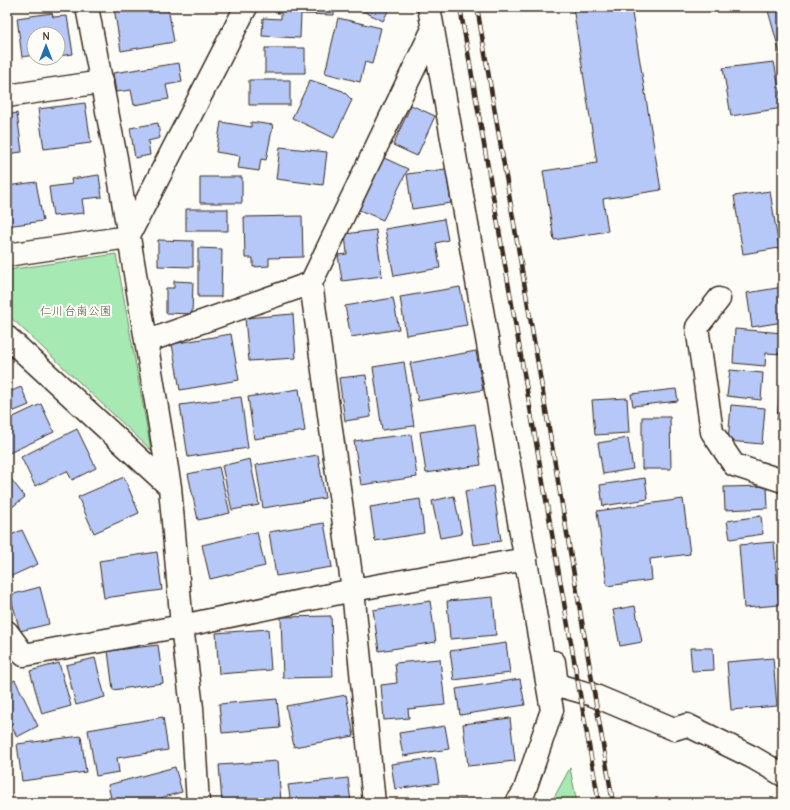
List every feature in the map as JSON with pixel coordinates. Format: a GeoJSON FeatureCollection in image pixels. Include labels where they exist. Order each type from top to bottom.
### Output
{"type":"FeatureCollection","features":[{"type":"Feature","properties":{"kind":"street"},"geometry":{"type":"LineString","coordinates":[[88,7],[128,237],[148,341],[170,487],[182,626],[192,708],[198,803]]}},
{"type":"Feature","properties":{"kind":"street"},"geometry":{"type":"LineString","coordinates":[[128,237],[246,7]]}},
{"type":"Feature","properties":{"kind":"street"},"geometry":{"type":"LineString","coordinates":[[429,7],[552,710],[524,792],[518,803]]}},
{"type":"Feature","properties":{"kind":"street"},"geometry":{"type":"LineString","coordinates":[[374,803],[353,590],[311,283],[433,29]]}},
{"type":"Feature","properties":{"kind":"street"},"geometry":{"type":"LineString","coordinates":[[7,96],[102,82]]}},
{"type":"Feature","properties":{"kind":"street"},"geometry":{"type":"LineString","coordinates":[[7,255],[128,237]]}},
{"type":"Feature","properties":{"kind":"street"},"geometry":{"type":"LineString","coordinates":[[148,341],[311,283]]}},
{"type":"Feature","properties":{"kind":"street"},"geometry":{"type":"LineString","coordinates":[[719,299],[697,326],[712,432],[734,465],[783,481]]}},
{"type":"Feature","properties":{"kind":"street"},"geometry":{"type":"LineString","coordinates":[[7,338],[170,487]]}},
{"type":"Feature","properties":{"kind":"street"},"geometry":{"type":"LineString","coordinates":[[7,632],[24,655],[182,626],[353,590],[526,559]]}},
{"type":"Feature","properties":{"kind":"street"},"geometry":{"type":"LineString","coordinates":[[544,663],[554,662],[558,685],[594,695],[674,729],[687,725],[752,757],[783,775]]}},
{"type":"Feature","properties":{"kind":"green space","name":"仁川台南公園"},"geometry":{"type":"Polygon","coordinates":[[[116,254],[151,450],[7,314],[7,270],[116,254]]]}},
{"type":"Feature","properties":{"kind":"green space"},"geometry":{"type":"Polygon","coordinates":[[[570,768],[577,803],[551,803],[570,768]]]}},
{"type":"Feature","properties":{"kind":"building"},"geometry":{"type":"Polygon","coordinates":[[[168,7],[174,42],[121,51],[114,8],[168,7]]]}},
{"type":"Feature","properties":{"kind":"building"},"geometry":{"type":"Polygon","coordinates":[[[278,7],[334,7],[334,15],[301,14],[300,38],[262,36],[263,18],[281,19],[281,13],[277,13],[278,7]]]}},
{"type":"Feature","properties":{"kind":"building"},"geometry":{"type":"Polygon","coordinates":[[[355,7],[390,7],[383,21],[355,7]]]}},
{"type":"Feature","properties":{"kind":"building"},"geometry":{"type":"Polygon","coordinates":[[[573,7],[631,7],[661,190],[603,199],[608,231],[554,240],[543,171],[597,163],[573,7]]]}},
{"type":"Feature","properties":{"kind":"building"},"geometry":{"type":"Polygon","coordinates":[[[767,7],[783,7],[783,64],[767,7]]]}},
{"type":"Feature","properties":{"kind":"building"},"geometry":{"type":"Polygon","coordinates":[[[52,13],[53,17],[67,16],[73,54],[66,55],[66,26],[26,26],[26,56],[22,57],[17,18],[52,13]]]}},
{"type":"Feature","properties":{"kind":"building"},"geometry":{"type":"Polygon","coordinates":[[[338,18],[381,28],[372,64],[365,62],[360,82],[325,73],[338,18]]]}},
{"type":"Feature","properties":{"kind":"building"},"geometry":{"type":"Polygon","coordinates":[[[265,48],[305,48],[305,73],[265,73],[265,48]]]}},
{"type":"Feature","properties":{"kind":"building"},"geometry":{"type":"Polygon","coordinates":[[[774,62],[783,108],[731,116],[723,68],[774,62]]]}},
{"type":"Feature","properties":{"kind":"building"},"geometry":{"type":"Polygon","coordinates":[[[179,63],[182,82],[166,85],[169,99],[134,105],[131,90],[116,92],[113,73],[179,63]]]}},
{"type":"Feature","properties":{"kind":"building"},"geometry":{"type":"Polygon","coordinates":[[[249,80],[290,80],[290,105],[249,105],[249,80]]]}},
{"type":"Feature","properties":{"kind":"building"},"geometry":{"type":"Polygon","coordinates":[[[310,80],[343,91],[352,100],[334,138],[292,118],[310,80]]]}},
{"type":"Feature","properties":{"kind":"building"},"geometry":{"type":"Polygon","coordinates":[[[85,103],[91,143],[44,149],[38,109],[85,103]]]}},
{"type":"Feature","properties":{"kind":"building"},"geometry":{"type":"Polygon","coordinates":[[[411,105],[435,116],[417,156],[393,145],[411,105]]]}},
{"type":"Feature","properties":{"kind":"building"},"geometry":{"type":"Polygon","coordinates":[[[17,113],[22,152],[7,154],[7,115],[17,113]]]}},
{"type":"Feature","properties":{"kind":"building"},"geometry":{"type":"Polygon","coordinates":[[[221,122],[251,127],[251,122],[273,125],[266,160],[261,159],[259,171],[238,168],[240,156],[216,152],[221,122]]]}},
{"type":"Feature","properties":{"kind":"building"},"geometry":{"type":"Polygon","coordinates":[[[158,123],[160,138],[148,141],[150,155],[135,158],[130,128],[158,123]]]}},
{"type":"Feature","properties":{"kind":"building"},"geometry":{"type":"Polygon","coordinates":[[[280,147],[327,152],[323,185],[276,179],[280,147]]]}},
{"type":"Feature","properties":{"kind":"building"},"geometry":{"type":"Polygon","coordinates":[[[382,157],[408,169],[383,220],[357,209],[382,157]]]}},
{"type":"Feature","properties":{"kind":"building"},"geometry":{"type":"Polygon","coordinates":[[[446,169],[451,203],[412,209],[407,174],[446,169]]]}},
{"type":"Feature","properties":{"kind":"building"},"geometry":{"type":"Polygon","coordinates":[[[99,175],[102,197],[82,199],[84,213],[53,216],[49,187],[72,184],[71,179],[99,175]]]}},
{"type":"Feature","properties":{"kind":"building"},"geometry":{"type":"Polygon","coordinates":[[[200,177],[242,177],[242,203],[200,203],[200,177]]]}},
{"type":"Feature","properties":{"kind":"building"},"geometry":{"type":"Polygon","coordinates":[[[36,182],[43,221],[7,226],[7,186],[36,182]]]}},
{"type":"Feature","properties":{"kind":"building"},"geometry":{"type":"Polygon","coordinates":[[[770,191],[779,248],[743,254],[734,196],[770,191]]]}},
{"type":"Feature","properties":{"kind":"building"},"geometry":{"type":"Polygon","coordinates":[[[186,209],[228,209],[228,231],[186,231],[186,209]]]}},
{"type":"Feature","properties":{"kind":"building"},"geometry":{"type":"Polygon","coordinates":[[[302,216],[303,257],[269,258],[269,266],[253,267],[253,258],[245,258],[244,217],[302,216]]]}},
{"type":"Feature","properties":{"kind":"building"},"geometry":{"type":"Polygon","coordinates":[[[444,219],[448,240],[436,243],[440,268],[394,276],[385,229],[444,219]]]}},
{"type":"Feature","properties":{"kind":"building"},"geometry":{"type":"Polygon","coordinates":[[[376,230],[382,276],[342,281],[338,255],[347,254],[345,234],[376,230]]]}},
{"type":"Feature","properties":{"kind":"building"},"geometry":{"type":"Polygon","coordinates":[[[158,240],[193,241],[193,267],[158,266],[158,240]]]}},
{"type":"Feature","properties":{"kind":"building"},"geometry":{"type":"Polygon","coordinates":[[[198,248],[222,249],[221,297],[198,297],[198,248]]]}},
{"type":"Feature","properties":{"kind":"building"},"geometry":{"type":"Polygon","coordinates":[[[174,281],[193,282],[192,314],[166,313],[166,288],[174,288],[174,281]]]}},
{"type":"Feature","properties":{"kind":"building"},"geometry":{"type":"Polygon","coordinates":[[[460,287],[467,325],[406,335],[400,297],[460,287]]]}},
{"type":"Feature","properties":{"kind":"building"},"geometry":{"type":"Polygon","coordinates":[[[783,287],[783,322],[752,327],[747,293],[783,287]]]}},
{"type":"Feature","properties":{"kind":"building"},"geometry":{"type":"Polygon","coordinates":[[[393,298],[399,329],[351,337],[345,306],[393,298]]]}},
{"type":"Feature","properties":{"kind":"building"},"geometry":{"type":"Polygon","coordinates":[[[293,314],[296,358],[249,361],[245,318],[293,314]]]}},
{"type":"Feature","properties":{"kind":"building"},"geometry":{"type":"Polygon","coordinates":[[[735,329],[783,333],[782,354],[766,353],[765,366],[733,363],[735,329]]]}},
{"type":"Feature","properties":{"kind":"building"},"geometry":{"type":"Polygon","coordinates":[[[231,334],[239,380],[180,390],[172,344],[231,334]]]}},
{"type":"Feature","properties":{"kind":"building"},"geometry":{"type":"Polygon","coordinates":[[[476,351],[483,390],[418,401],[410,363],[476,351]]]}},
{"type":"Feature","properties":{"kind":"building"},"geometry":{"type":"Polygon","coordinates":[[[404,362],[414,426],[382,430],[373,367],[404,362]]]}},
{"type":"Feature","properties":{"kind":"building"},"geometry":{"type":"Polygon","coordinates":[[[730,370],[763,373],[761,400],[727,396],[730,370]]]}},
{"type":"Feature","properties":{"kind":"building"},"geometry":{"type":"Polygon","coordinates":[[[781,373],[783,373],[783,423],[777,422],[781,373]]]}},
{"type":"Feature","properties":{"kind":"building"},"geometry":{"type":"Polygon","coordinates":[[[366,375],[371,417],[345,421],[339,378],[366,375]]]}},
{"type":"Feature","properties":{"kind":"building"},"geometry":{"type":"Polygon","coordinates":[[[21,387],[29,405],[7,414],[7,393],[21,387]]]}},
{"type":"Feature","properties":{"kind":"building"},"geometry":{"type":"Polygon","coordinates":[[[299,389],[305,431],[254,439],[248,397],[299,389]]]}},
{"type":"Feature","properties":{"kind":"building"},"geometry":{"type":"Polygon","coordinates":[[[676,389],[678,401],[633,406],[631,394],[676,389]]]}},
{"type":"Feature","properties":{"kind":"building"},"geometry":{"type":"Polygon","coordinates":[[[241,397],[248,448],[188,457],[180,405],[241,397]]]}},
{"type":"Feature","properties":{"kind":"building"},"geometry":{"type":"Polygon","coordinates":[[[627,398],[629,433],[595,435],[592,400],[627,398]]]}},
{"type":"Feature","properties":{"kind":"building"},"geometry":{"type":"Polygon","coordinates":[[[41,404],[54,432],[7,454],[7,420],[41,404]]]}},
{"type":"Feature","properties":{"kind":"building"},"geometry":{"type":"Polygon","coordinates":[[[731,405],[765,408],[762,444],[728,441],[731,405]]]}},
{"type":"Feature","properties":{"kind":"building"},"geometry":{"type":"Polygon","coordinates":[[[642,417],[670,417],[671,469],[642,469],[642,417]]]}},
{"type":"Feature","properties":{"kind":"building"},"geometry":{"type":"Polygon","coordinates":[[[475,424],[481,465],[426,473],[420,432],[475,424]]]}},
{"type":"Feature","properties":{"kind":"building"},"geometry":{"type":"Polygon","coordinates":[[[77,429],[96,468],[72,480],[67,471],[35,486],[21,457],[77,429]]]}},
{"type":"Feature","properties":{"kind":"building"},"geometry":{"type":"Polygon","coordinates":[[[411,434],[417,477],[361,485],[354,441],[411,434]]]}},
{"type":"Feature","properties":{"kind":"building"},"geometry":{"type":"Polygon","coordinates":[[[628,438],[633,469],[603,474],[598,443],[628,438]]]}},
{"type":"Feature","properties":{"kind":"building"},"geometry":{"type":"Polygon","coordinates":[[[318,455],[325,498],[263,508],[256,465],[318,455]]]}},
{"type":"Feature","properties":{"kind":"building"},"geometry":{"type":"Polygon","coordinates":[[[250,459],[259,505],[232,510],[222,466],[250,459]]]}},
{"type":"Feature","properties":{"kind":"building"},"geometry":{"type":"Polygon","coordinates":[[[219,467],[230,513],[198,520],[188,474],[219,467]]]}},
{"type":"Feature","properties":{"kind":"building"},"geometry":{"type":"Polygon","coordinates":[[[7,474],[25,497],[7,511],[7,474]]]}},
{"type":"Feature","properties":{"kind":"building"},"geometry":{"type":"Polygon","coordinates":[[[124,477],[139,513],[94,533],[78,497],[124,477]]]}},
{"type":"Feature","properties":{"kind":"building"},"geometry":{"type":"Polygon","coordinates":[[[645,478],[648,499],[603,506],[600,485],[645,478]]]}},
{"type":"Feature","properties":{"kind":"building"},"geometry":{"type":"Polygon","coordinates":[[[493,486],[501,541],[473,545],[465,491],[493,486]]]}},
{"type":"Feature","properties":{"kind":"building"},"geometry":{"type":"Polygon","coordinates":[[[767,486],[768,508],[725,510],[724,487],[767,486]]]}},
{"type":"Feature","properties":{"kind":"building"},"geometry":{"type":"Polygon","coordinates":[[[454,496],[462,534],[440,538],[432,501],[454,496]]]}},
{"type":"Feature","properties":{"kind":"building"},"geometry":{"type":"Polygon","coordinates":[[[420,499],[424,533],[375,541],[370,507],[420,499]]]}},
{"type":"Feature","properties":{"kind":"building"},"geometry":{"type":"Polygon","coordinates":[[[683,499],[690,554],[650,559],[652,580],[607,586],[597,511],[683,499]]]}},
{"type":"Feature","properties":{"kind":"building"},"geometry":{"type":"Polygon","coordinates":[[[761,516],[763,534],[730,539],[727,521],[761,516]]]}},
{"type":"Feature","properties":{"kind":"building"},"geometry":{"type":"Polygon","coordinates":[[[324,523],[332,567],[276,576],[269,532],[324,523]]]}},
{"type":"Feature","properties":{"kind":"building"},"geometry":{"type":"Polygon","coordinates":[[[22,530],[38,564],[7,578],[7,537],[22,530]]]}},
{"type":"Feature","properties":{"kind":"building"},"geometry":{"type":"Polygon","coordinates":[[[257,532],[265,566],[210,579],[202,545],[257,532]]]}},
{"type":"Feature","properties":{"kind":"building"},"geometry":{"type":"Polygon","coordinates":[[[774,542],[779,605],[744,608],[739,545],[774,542]]]}},
{"type":"Feature","properties":{"kind":"building"},"geometry":{"type":"Polygon","coordinates":[[[157,552],[162,590],[104,598],[99,561],[157,552]]]}},
{"type":"Feature","properties":{"kind":"building"},"geometry":{"type":"Polygon","coordinates":[[[40,587],[49,624],[20,631],[10,595],[40,587]]]}},
{"type":"Feature","properties":{"kind":"building"},"geometry":{"type":"Polygon","coordinates":[[[493,597],[496,635],[450,639],[447,601],[493,597]]]}},
{"type":"Feature","properties":{"kind":"building"},"geometry":{"type":"Polygon","coordinates":[[[430,601],[436,642],[379,651],[373,610],[430,601]]]}},
{"type":"Feature","properties":{"kind":"building"},"geometry":{"type":"Polygon","coordinates":[[[635,606],[642,642],[620,646],[613,610],[635,606]]]}},
{"type":"Feature","properties":{"kind":"building"},"geometry":{"type":"Polygon","coordinates":[[[331,616],[333,677],[283,678],[281,617],[331,616]]]}},
{"type":"Feature","properties":{"kind":"building"},"geometry":{"type":"Polygon","coordinates":[[[268,629],[271,670],[219,674],[216,633],[268,629]]]}},
{"type":"Feature","properties":{"kind":"building"},"geometry":{"type":"Polygon","coordinates":[[[506,643],[510,673],[454,680],[450,651],[506,643]]]}},
{"type":"Feature","properties":{"kind":"building"},"geometry":{"type":"Polygon","coordinates":[[[158,645],[163,683],[113,690],[108,651],[158,645]]]}},
{"type":"Feature","properties":{"kind":"building"},"geometry":{"type":"Polygon","coordinates":[[[690,648],[713,648],[714,670],[692,671],[690,648]]]}},
{"type":"Feature","properties":{"kind":"building"},"geometry":{"type":"Polygon","coordinates":[[[95,658],[105,697],[76,705],[66,665],[95,658]]]}},
{"type":"Feature","properties":{"kind":"building"},"geometry":{"type":"Polygon","coordinates":[[[773,658],[777,706],[731,710],[727,662],[773,658]]]}},
{"type":"Feature","properties":{"kind":"building"},"geometry":{"type":"Polygon","coordinates":[[[440,659],[445,705],[408,709],[409,718],[384,720],[381,685],[397,683],[395,663],[440,659]]]}},
{"type":"Feature","properties":{"kind":"building"},"geometry":{"type":"Polygon","coordinates":[[[59,663],[71,706],[42,714],[30,671],[59,663]]]}},
{"type":"Feature","properties":{"kind":"building"},"geometry":{"type":"Polygon","coordinates":[[[520,679],[525,705],[460,715],[456,689],[520,679]]]}},
{"type":"Feature","properties":{"kind":"building"},"geometry":{"type":"Polygon","coordinates":[[[15,680],[38,726],[17,737],[7,717],[7,684],[15,680]]]}},
{"type":"Feature","properties":{"kind":"building"},"geometry":{"type":"Polygon","coordinates":[[[346,695],[354,736],[294,747],[286,706],[346,695]]]}},
{"type":"Feature","properties":{"kind":"building"},"geometry":{"type":"Polygon","coordinates":[[[277,699],[280,728],[222,733],[219,704],[277,699]]]}},
{"type":"Feature","properties":{"kind":"building"},"geometry":{"type":"Polygon","coordinates":[[[163,717],[168,750],[117,758],[119,772],[96,776],[88,730],[163,717]]]}},
{"type":"Feature","properties":{"kind":"building"},"geometry":{"type":"Polygon","coordinates":[[[510,718],[515,761],[468,766],[463,724],[510,718]]]}},
{"type":"Feature","properties":{"kind":"building"},"geometry":{"type":"Polygon","coordinates":[[[445,726],[449,749],[403,756],[399,733],[445,726]]]}},
{"type":"Feature","properties":{"kind":"building"},"geometry":{"type":"Polygon","coordinates":[[[81,736],[86,772],[22,781],[17,744],[81,736]]]}},
{"type":"Feature","properties":{"kind":"building"},"geometry":{"type":"Polygon","coordinates":[[[435,758],[439,783],[395,789],[391,764],[435,758]]]}},
{"type":"Feature","properties":{"kind":"building"},"geometry":{"type":"Polygon","coordinates":[[[278,761],[281,802],[222,803],[219,765],[278,761]]]}},
{"type":"Feature","properties":{"kind":"building"},"geometry":{"type":"Polygon","coordinates":[[[175,767],[182,792],[142,803],[112,803],[108,785],[175,767]]]}},
{"type":"Feature","properties":{"kind":"building"},"geometry":{"type":"Polygon","coordinates":[[[348,778],[351,803],[291,803],[288,785],[348,778]]]}},
{"type":"Feature","properties":{"kind":"building"},"geometry":{"type":"Polygon","coordinates":[[[482,799],[482,803],[430,803],[430,801],[482,799]]]}},
{"type":"Feature","properties":{"kind":"railway"},"geometry":{"type":"LineString","coordinates":[[460,7],[599,803]]}},
{"type":"Feature","properties":{"kind":"railway"},"geometry":{"type":"LineString","coordinates":[[477,7],[613,803]]}}]}
